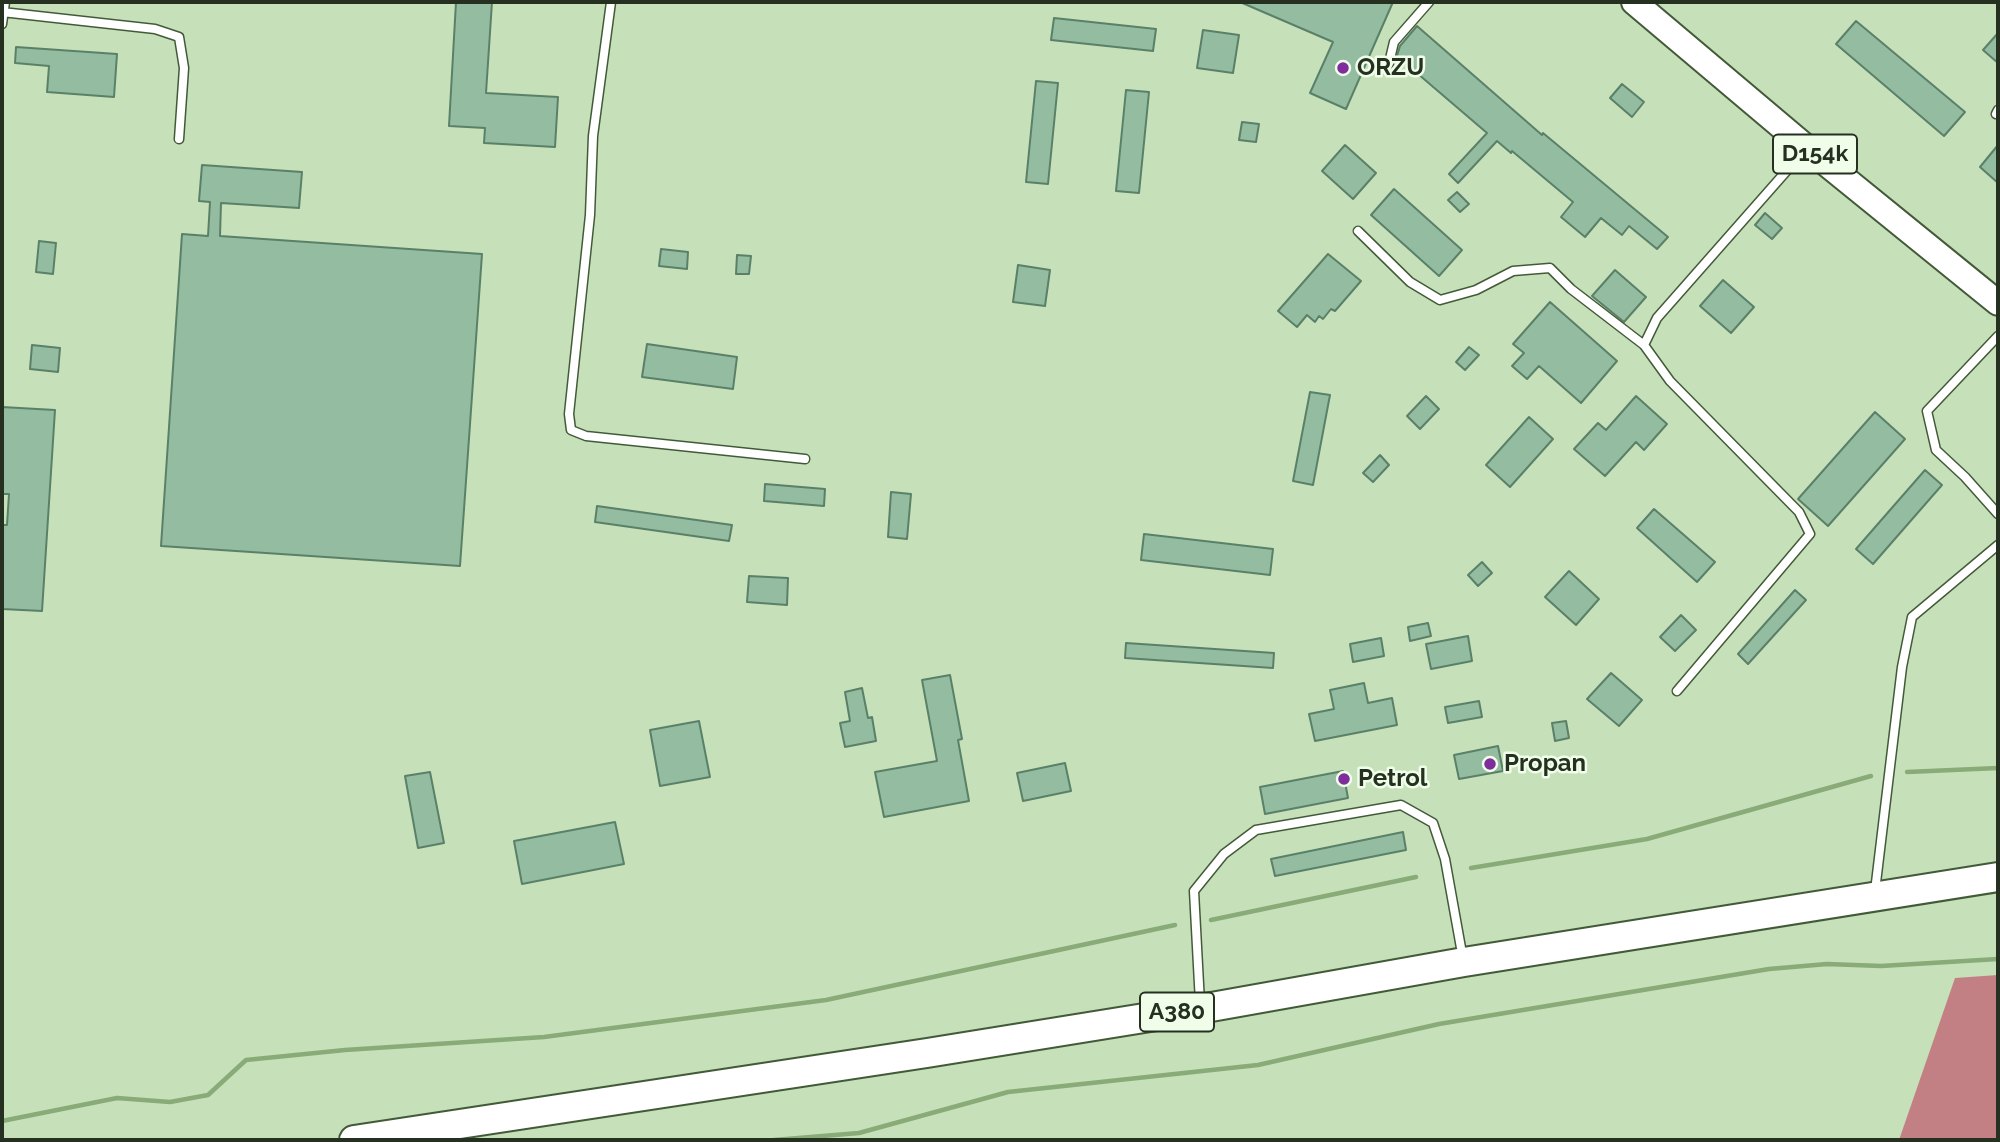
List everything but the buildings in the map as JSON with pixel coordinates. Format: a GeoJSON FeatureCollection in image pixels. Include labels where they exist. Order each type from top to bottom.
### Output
{"type":"FeatureCollection","features":[{"type":"Feature","properties":{"kind":"highway","name":"A380"},"geometry":{"type":"LineString","coordinates":[[354,1140],[927,1053],[1200,1009],[1464,962],[1998,877]]}},
{"type":"Feature","properties":{"kind":"main road","name":"D154k"},"geometry":{"type":"LineString","coordinates":[[1634,2],[1807,148],[1998,303]]}},
{"type":"Feature","properties":{"kind":"lane"},"geometry":{"type":"LineString","coordinates":[[2,24],[5,2]]}},
{"type":"Feature","properties":{"kind":"lane"},"geometry":{"type":"LineString","coordinates":[[611,2],[593,136],[590,215],[569,414],[571,430],[586,436],[805,459]]}},
{"type":"Feature","properties":{"kind":"lane"},"geometry":{"type":"LineString","coordinates":[[1389,63],[1394,41],[1429,2]]}},
{"type":"Feature","properties":{"kind":"lane"},"geometry":{"type":"LineString","coordinates":[[3,12],[155,29],[179,37],[184,68],[179,139]]}},
{"type":"Feature","properties":{"kind":"lane"},"geometry":{"type":"LineString","coordinates":[[1644,345],[1657,318],[1807,148]]}},
{"type":"Feature","properties":{"kind":"lane"},"geometry":{"type":"LineString","coordinates":[[1358,231],[1410,282],[1440,300],[1476,290],[1513,271],[1550,268],[1571,289],[1644,345],[1670,381],[1799,512],[1810,534],[1677,691]]}},
{"type":"Feature","properties":{"kind":"lane"},"geometry":{"type":"LineString","coordinates":[[1998,335],[1927,411],[1936,450],[1998,514]]}},
{"type":"Feature","properties":{"kind":"lane"},"geometry":{"type":"LineString","coordinates":[[1874,897],[1902,667],[1912,617],[1998,545]]}},
{"type":"Feature","properties":{"kind":"lane"},"geometry":{"type":"LineString","coordinates":[[1200,1009],[1194,891],[1224,854],[1256,830],[1401,805],[1433,823],[1445,859],[1464,962]]}},
{"type":"Feature","properties":{"kind":"shaded area"},"geometry":{"type":"Polygon","coordinates":[[[1998,975],[1998,1140],[1899,1140],[1955,978],[1998,975]]]}},
{"type":"Feature","properties":{"kind":"waterway"},"geometry":{"type":"LineString","coordinates":[[1907,772],[1998,768]]}},
{"type":"Feature","properties":{"kind":"waterway"},"geometry":{"type":"LineString","coordinates":[[1471,868],[1647,839],[1871,776]]}},
{"type":"Feature","properties":{"kind":"waterway"},"geometry":{"type":"LineString","coordinates":[[1211,920],[1416,877]]}},
{"type":"Feature","properties":{"kind":"waterway"},"geometry":{"type":"LineString","coordinates":[[2,1121],[117,1098],[170,1102],[208,1095],[246,1060],[345,1050],[544,1037],[826,1000],[1175,925]]}},
{"type":"Feature","properties":{"kind":"waterway"},"geometry":{"type":"LineString","coordinates":[[774,1140],[859,1133],[1008,1092],[1258,1065],[1439,1024],[1769,969],[1827,964],[1881,966],[1998,959]]}},
{"type":"Feature","properties":{"kind":"place","name":"ORZU"},"geometry":{"type":"Point","coordinates":[1343,68]}},
{"type":"Feature","properties":{"kind":"place","name":"Propan"},"geometry":{"type":"Point","coordinates":[1490,764]}},
{"type":"Feature","properties":{"kind":"place","name":"Petrol"},"geometry":{"type":"Point","coordinates":[1344,779]}}]}
